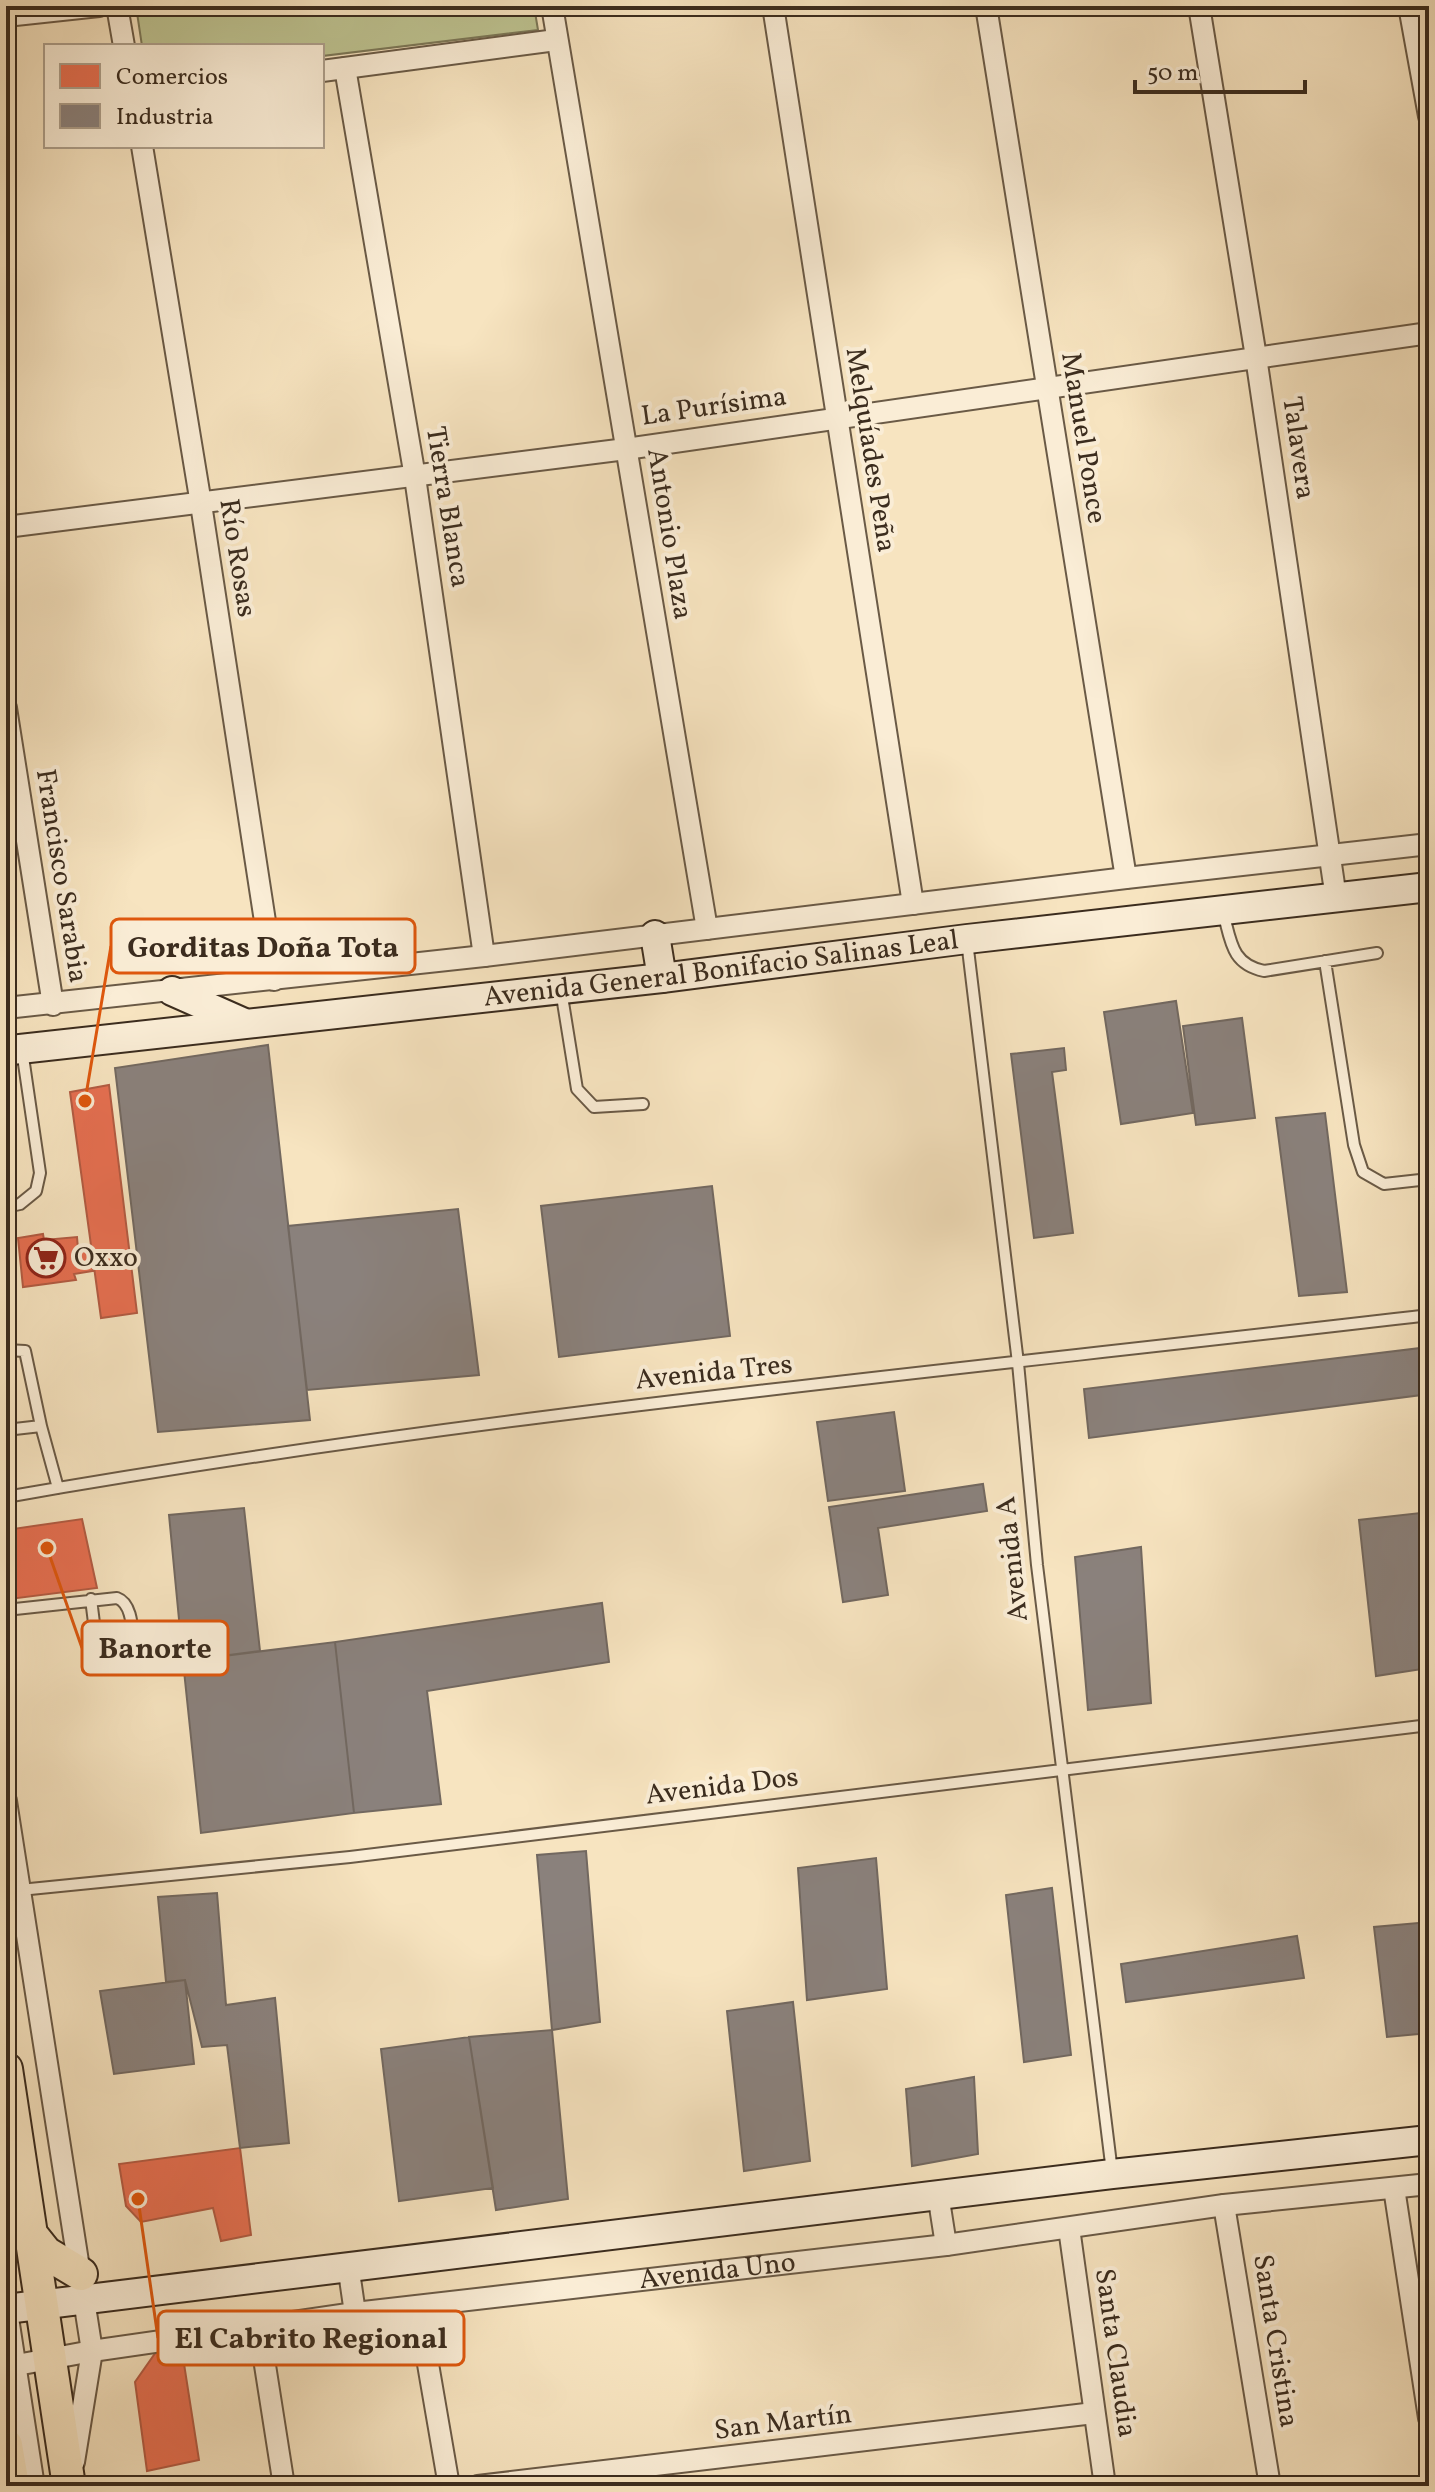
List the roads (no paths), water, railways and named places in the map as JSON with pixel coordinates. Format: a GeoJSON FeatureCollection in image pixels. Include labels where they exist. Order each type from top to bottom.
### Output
{"type":"FeatureCollection","features":[{"type":"Feature","properties":{"kind":"main road"},"geometry":{"type":"LineString","coordinates":[[6,2069],[70,2486]]}},
{"type":"Feature","properties":{"kind":"main road"},"geometry":{"type":"LineString","coordinates":[[34,2238],[83,2287]]}},
{"type":"Feature","properties":{"kind":"main road"},"geometry":{"type":"LineString","coordinates":[[6,2445],[13,2486]]}},
{"type":"Feature","properties":{"kind":"street"},"geometry":{"type":"LineString","coordinates":[[6,16],[99,6]]}},
{"type":"Feature","properties":{"kind":"street"},"geometry":{"type":"LineString","coordinates":[[117,6],[124,44]]}},
{"type":"Feature","properties":{"kind":"street","name":"Antonio Plaza"},"geometry":{"type":"LineString","coordinates":[[552,6],[707,929]]}},
{"type":"Feature","properties":{"kind":"street","name":"Melquíades Peña"},"geometry":{"type":"LineString","coordinates":[[773,6],[913,904]]}},
{"type":"Feature","properties":{"kind":"street","name":"Manuel Ponce"},"geometry":{"type":"LineString","coordinates":[[986,6],[1126,878]]}},
{"type":"Feature","properties":{"kind":"street","name":"Talavera"},"geometry":{"type":"LineString","coordinates":[[1199,6],[1256,357],[1336,898]]}},
{"type":"Feature","properties":{"kind":"street"},"geometry":{"type":"LineString","coordinates":[[1409,6],[1429,116]]}},
{"type":"Feature","properties":{"kind":"street"},"geometry":{"type":"LineString","coordinates":[[324,71],[556,40]]}},
{"type":"Feature","properties":{"kind":"street","name":"Tierra Blanca"},"geometry":{"type":"LineString","coordinates":[[345,68],[415,477],[484,956]]}},
{"type":"Feature","properties":{"kind":"street","name":"Río Rosas"},"geometry":{"type":"LineString","coordinates":[[142,148],[274,980]]}},
{"type":"Feature","properties":{"kind":"street","name":"La Purísima"},"geometry":{"type":"LineString","coordinates":[[6,527],[626,449],[1429,333]]}},
{"type":"Feature","properties":{"kind":"street","name":"Francisco Sarabia"},"geometry":{"type":"LineString","coordinates":[[6,708],[53,1005]]}},
{"type":"Feature","properties":{"kind":"street"},"geometry":{"type":"LineString","coordinates":[[6,1008],[484,956],[1429,844]]}},
{"type":"Feature","properties":{"kind":"street","name":"Avenida General Bonifacio Salinas Leal"},"geometry":{"type":"LineString","coordinates":[[11,1050],[662,978],[967,939],[1429,887]]}},
{"type":"Feature","properties":{"kind":"street"},"geometry":{"type":"LineString","coordinates":[[655,935],[662,978]]}},
{"type":"Feature","properties":{"kind":"street"},"geometry":{"type":"LineString","coordinates":[[172,991],[243,1023]]}},
{"type":"Feature","properties":{"kind":"street"},"geometry":{"type":"LineString","coordinates":[[6,1801],[92,2351],[70,2486]]}},
{"type":"Feature","properties":{"kind":"street","name":"Avenida Uno"},"geometry":{"type":"LineString","coordinates":[[8,2317],[83,2287],[348,2265],[938,2194],[1429,2140]]}},
{"type":"Feature","properties":{"kind":"street","name":"Avenida Uno"},"geometry":{"type":"LineString","coordinates":[[12,2366],[92,2351],[355,2313],[946,2245],[1224,2205],[1429,2184]]}},
{"type":"Feature","properties":{"kind":"street"},"geometry":{"type":"LineString","coordinates":[[1394,2188],[1429,2418]]}},
{"type":"Feature","properties":{"kind":"street"},"geometry":{"type":"LineString","coordinates":[[938,2194],[946,2245]]}},
{"type":"Feature","properties":{"kind":"street","name":"Santa Cristina"},"geometry":{"type":"LineString","coordinates":[[1224,2205],[1270,2486]]}},
{"type":"Feature","properties":{"kind":"street","name":"Santa Claudia"},"geometry":{"type":"LineString","coordinates":[[1069,2228],[1105,2486]]}},
{"type":"Feature","properties":{"kind":"street"},"geometry":{"type":"LineString","coordinates":[[348,2265],[355,2313]]}},
{"type":"Feature","properties":{"kind":"street"},"geometry":{"type":"LineString","coordinates":[[418,2306],[449,2486]]}},
{"type":"Feature","properties":{"kind":"street"},"geometry":{"type":"LineString","coordinates":[[259,2327],[284,2486]]}},
{"type":"Feature","properties":{"kind":"street","name":"San Martín"},"geometry":{"type":"LineString","coordinates":[[478,2486],[1094,2413]]}},
{"type":"Feature","properties":{"kind":"lane"},"geometry":{"type":"LineString","coordinates":[[1222,911],[1233,948],[1249,968],[1264,971],[1377,953]]}},
{"type":"Feature","properties":{"kind":"lane","name":"Avenida A"},"geometry":{"type":"LineString","coordinates":[[967,939],[1018,1363],[1037,1565],[1112,2174]]}},
{"type":"Feature","properties":{"kind":"lane"},"geometry":{"type":"LineString","coordinates":[[1325,961],[1354,1145],[1363,1172],[1384,1184],[1429,1179]]}},
{"type":"Feature","properties":{"kind":"lane"},"geometry":{"type":"LineString","coordinates":[[560,988],[577,1089],[594,1107],[643,1104]]}},
{"type":"Feature","properties":{"kind":"lane"},"geometry":{"type":"LineString","coordinates":[[6,1207],[20,1204],[36,1191],[40,1173],[11,1050]]}},
{"type":"Feature","properties":{"kind":"lane","name":"Avenida Tres"},"geometry":{"type":"LineString","coordinates":[[6,1497],[480,1424],[1429,1315]]}},
{"type":"Feature","properties":{"kind":"lane"},"geometry":{"type":"LineString","coordinates":[[6,1350],[25,1351],[58,1488]]}},
{"type":"Feature","properties":{"kind":"lane"},"geometry":{"type":"LineString","coordinates":[[6,1430],[41,1426]]}},
{"type":"Feature","properties":{"kind":"lane"},"geometry":{"type":"LineString","coordinates":[[6,1610],[108,1597],[124,1600],[135,1652]]}},
{"type":"Feature","properties":{"kind":"lane"},"geometry":{"type":"LineString","coordinates":[[91,1599],[98,1655]]}},
{"type":"Feature","properties":{"kind":"lane","name":"Avenida Dos"},"geometry":{"type":"LineString","coordinates":[[20,1890],[350,1857],[1429,1725]]}},
{"type":"Feature","properties":{"kind":"lane"},"geometry":{"type":"LineString","coordinates":[[6,2272],[12,2366],[30,2486]]}},
{"type":"Feature","properties":{"kind":"lane"},"geometry":{"type":"LineString","coordinates":[[8,2317],[12,2366],[39,2486]]}},
{"type":"Feature","properties":{"kind":"place","name":"Gorditas Doña Tota"},"geometry":{"type":"Point","coordinates":[85,1101]}},
{"type":"Feature","properties":{"kind":"place","name":"Oxxo"},"geometry":{"type":"Point","coordinates":[46,1258]}},
{"type":"Feature","properties":{"kind":"place","name":"Banorte"},"geometry":{"type":"Point","coordinates":[47,1548]}},
{"type":"Feature","properties":{"kind":"place","name":"El Cabrito Regional"},"geometry":{"type":"Point","coordinates":[138,2199]}}]}
